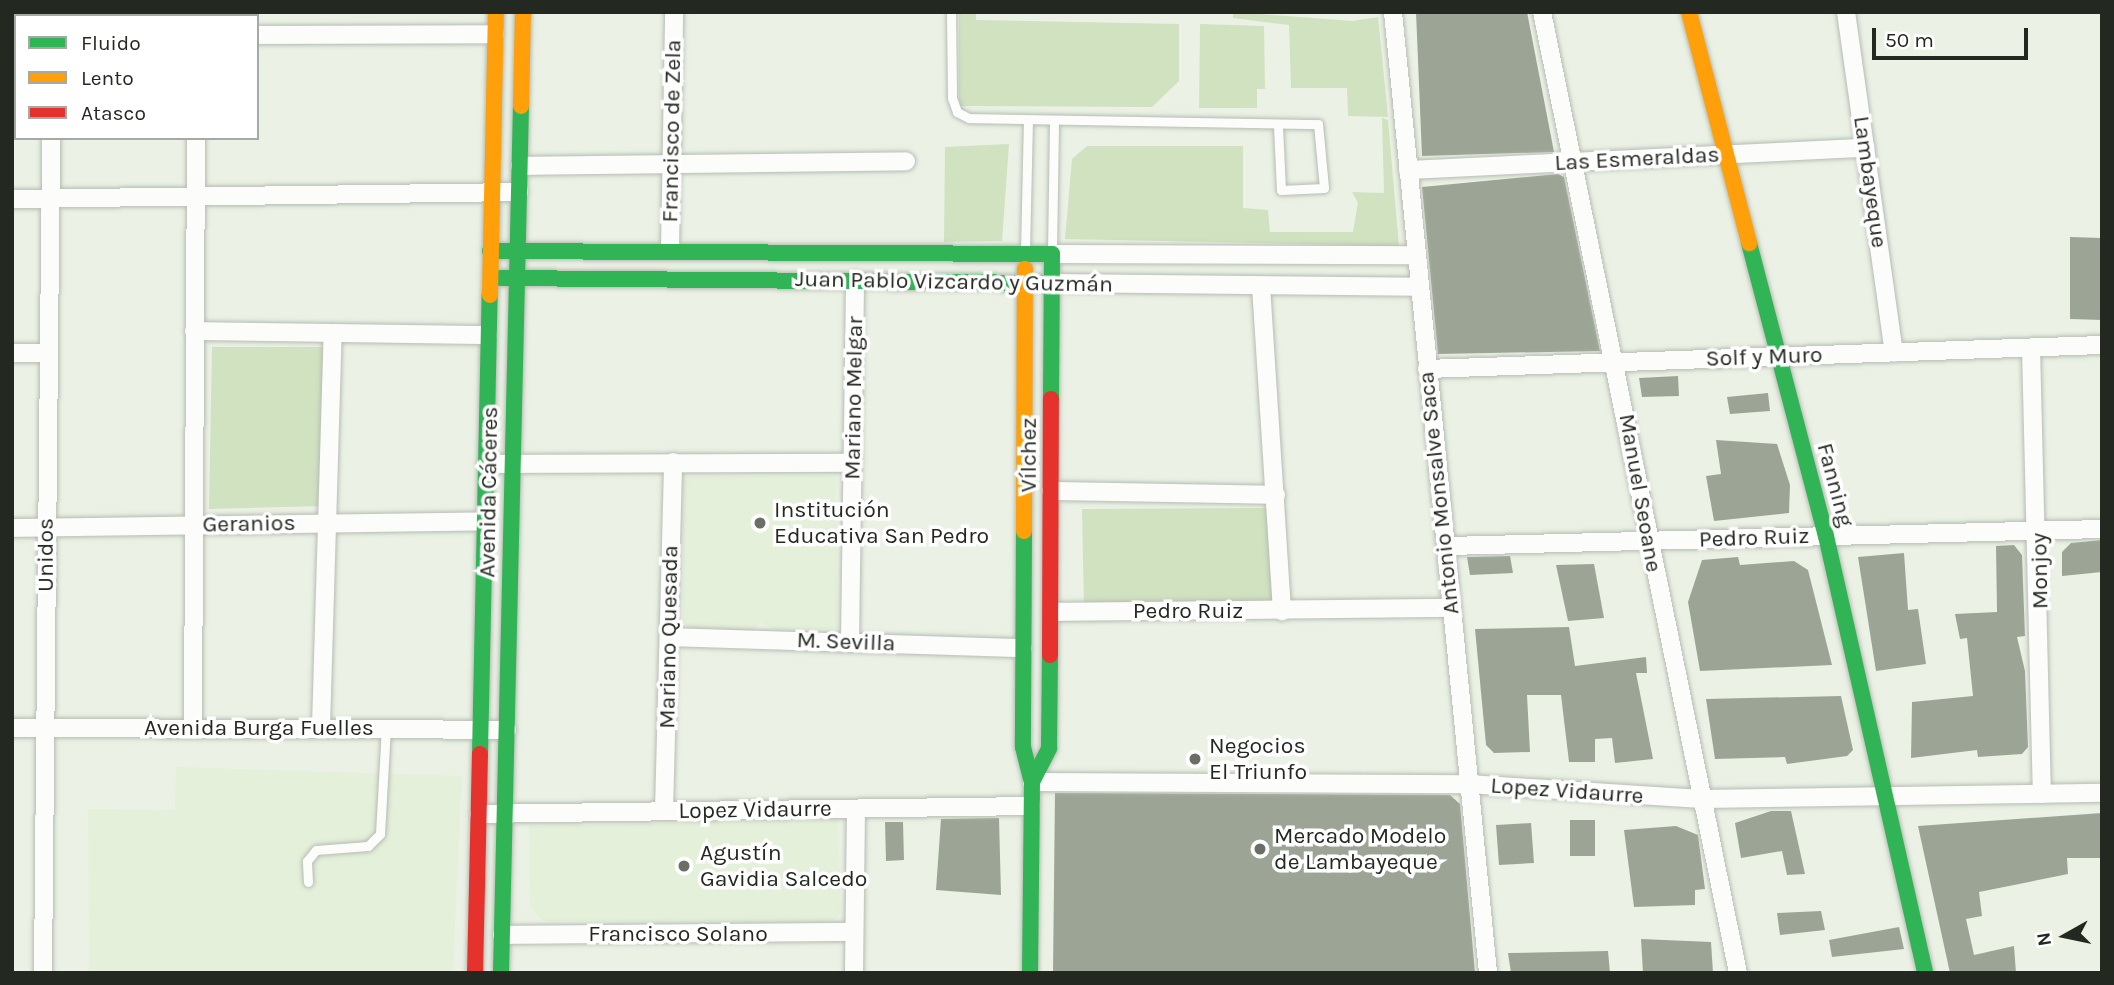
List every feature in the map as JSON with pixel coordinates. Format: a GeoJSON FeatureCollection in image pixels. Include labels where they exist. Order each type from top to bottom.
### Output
{"type":"FeatureCollection","features":[{"type":"Feature","properties":{"kind":"street","name":"Avenida Cáceres"},"geometry":{"type":"LineString","coordinates":[[475,973],[496,12]]}},
{"type":"Feature","properties":{"kind":"street","name":"Avenida Cáceres"},"geometry":{"type":"LineString","coordinates":[[501,973],[523,12]]}},
{"type":"Feature","properties":{"kind":"street","name":"Francisco de Zela"},"geometry":{"type":"LineString","coordinates":[[670,250],[674,12]]}},
{"type":"Feature","properties":{"kind":"street","name":"Antonio Monsalve Saca"},"geometry":{"type":"LineString","coordinates":[[1393,12],[1418,288],[1448,546],[1450,608],[1488,973]]}},
{"type":"Feature","properties":{"kind":"street","name":"Manuel Seoane"},"geometry":{"type":"LineString","coordinates":[[1542,12],[1617,363],[1647,541],[1738,973]]}},
{"type":"Feature","properties":{"kind":"street","name":"Fanning"},"geometry":{"type":"LineString","coordinates":[[1689,12],[1724,155],[1826,536],[1880,798],[1925,973]]}},
{"type":"Feature","properties":{"kind":"street","name":"Lambayeque"},"geometry":{"type":"LineString","coordinates":[[1846,12],[1894,352]]}},
{"type":"Feature","properties":{"kind":"street"},"geometry":{"type":"LineString","coordinates":[[259,35],[495,34]]}},
{"type":"Feature","properties":{"kind":"street","name":"Unidos"},"geometry":{"type":"LineString","coordinates":[[43,973],[51,140]]}},
{"type":"Feature","properties":{"kind":"street"},"geometry":{"type":"LineString","coordinates":[[193,727],[196,140]]}},
{"type":"Feature","properties":{"kind":"street","name":"Las Esmeraldas"},"geometry":{"type":"LineString","coordinates":[[1408,170],[1865,148]]}},
{"type":"Feature","properties":{"kind":"street"},"geometry":{"type":"LineString","coordinates":[[520,166],[671,167],[906,161]]}},
{"type":"Feature","properties":{"kind":"street"},"geometry":{"type":"LineString","coordinates":[[12,198],[519,192]]}},
{"type":"Feature","properties":{"kind":"street","name":"Juan Pablo Vizcardo y Guzmán"},"geometry":{"type":"LineString","coordinates":[[490,251],[1416,256]]}},
{"type":"Feature","properties":{"kind":"street","name":"Vílchez"},"geometry":{"type":"LineString","coordinates":[[1025,254],[1023,747],[1032,782],[1030,973]]}},
{"type":"Feature","properties":{"kind":"street","name":"Vílchez"},"geometry":{"type":"LineString","coordinates":[[1032,782],[1049,748],[1052,612],[1052,254]]}},
{"type":"Feature","properties":{"kind":"street","name":"Juan Pablo Vizcardo y Guzmán"},"geometry":{"type":"LineString","coordinates":[[489,278],[1418,288]]}},
{"type":"Feature","properties":{"kind":"street","name":"Mariano Melgar"},"geometry":{"type":"LineString","coordinates":[[850,643],[855,280]]}},
{"type":"Feature","properties":{"kind":"street"},"geometry":{"type":"LineString","coordinates":[[1261,286],[1282,611]]}},
{"type":"Feature","properties":{"kind":"street"},"geometry":{"type":"LineString","coordinates":[[194,331],[488,335]]}},
{"type":"Feature","properties":{"kind":"street"},"geometry":{"type":"LineString","coordinates":[[321,727],[333,333]]}},
{"type":"Feature","properties":{"kind":"street","name":"Solf y Muro"},"geometry":{"type":"LineString","coordinates":[[1427,369],[2102,345]]}},
{"type":"Feature","properties":{"kind":"street","name":"Monjoy"},"geometry":{"type":"LineString","coordinates":[[2031,348],[2040,531],[2042,794]]}},
{"type":"Feature","properties":{"kind":"street"},"geometry":{"type":"LineString","coordinates":[[12,353],[48,353]]}},
{"type":"Feature","properties":{"kind":"street","name":"Mariano Quesada"},"geometry":{"type":"LineString","coordinates":[[664,811],[673,462]]}},
{"type":"Feature","properties":{"kind":"street"},"geometry":{"type":"LineString","coordinates":[[486,464],[853,463]]}},
{"type":"Feature","properties":{"kind":"street"},"geometry":{"type":"LineString","coordinates":[[1051,491],[1276,495]]}},
{"type":"Feature","properties":{"kind":"street","name":"Geranios"},"geometry":{"type":"LineString","coordinates":[[12,527],[485,521]]}},
{"type":"Feature","properties":{"kind":"street","name":"Pedro Ruiz"},"geometry":{"type":"LineString","coordinates":[[1448,546],[2102,529]]}},
{"type":"Feature","properties":{"kind":"street","name":"Pedro Ruiz"},"geometry":{"type":"LineString","coordinates":[[1052,612],[1450,608]]}},
{"type":"Feature","properties":{"kind":"street","name":"M. Sevilla"},"geometry":{"type":"LineString","coordinates":[[668,637],[1023,648]]}},
{"type":"Feature","properties":{"kind":"street","name":"Avenida Burga Fuelles"},"geometry":{"type":"LineString","coordinates":[[12,728],[321,727],[507,730]]}},
{"type":"Feature","properties":{"kind":"street","name":"Lopez Vidaurre"},"geometry":{"type":"LineString","coordinates":[[1032,782],[1468,784],[1702,799],[2102,793]]}},
{"type":"Feature","properties":{"kind":"street","name":"Lopez Vidaurre"},"geometry":{"type":"LineString","coordinates":[[479,814],[1031,806]]}},
{"type":"Feature","properties":{"kind":"street"},"geometry":{"type":"LineString","coordinates":[[854,973],[856,809]]}},
{"type":"Feature","properties":{"kind":"street","name":"Francisco Solano"},"geometry":{"type":"LineString","coordinates":[[502,935],[853,932]]}},
{"type":"Feature","properties":{"kind":"lane"},"geometry":{"type":"LineString","coordinates":[[951,12],[957,112],[1028,123],[1278,126],[1318,124],[1324,130],[1324,188],[1281,190],[1278,126]]}},
{"type":"Feature","properties":{"kind":"lane","name":"Vílchez"},"geometry":{"type":"LineString","coordinates":[[1025,254],[1028,123]]}},
{"type":"Feature","properties":{"kind":"lane","name":"Vílchez"},"geometry":{"type":"LineString","coordinates":[[1052,254],[1054,123]]}},
{"type":"Feature","properties":{"kind":"lane"},"geometry":{"type":"LineString","coordinates":[[308,882],[307,861],[316,850],[368,846],[380,834],[386,728]]}},
{"type":"Feature","properties":{"kind":"shaded area"},"geometry":{"type":"Polygon","coordinates":[[[959,12],[976,12],[976,20],[1179,24],[1179,81],[1152,107],[959,106],[959,12]]]}},
{"type":"Feature","properties":{"kind":"shaded area"},"geometry":{"type":"Polygon","coordinates":[[[1233,12],[1352,21],[1378,17],[1388,117],[1348,116],[1347,88],[1291,88],[1289,25],[1233,18],[1233,12]]]}},
{"type":"Feature","properties":{"kind":"shaded area"},"geometry":{"type":"Polygon","coordinates":[[[1200,24],[1264,26],[1265,89],[1257,89],[1257,108],[1199,108],[1200,24]]]}},
{"type":"Feature","properties":{"kind":"shaded area"},"geometry":{"type":"Polygon","coordinates":[[[1382,118],[1388,120],[1399,246],[1065,239],[1072,159],[1087,146],[1243,146],[1243,208],[1268,210],[1270,232],[1353,232],[1358,203],[1352,192],[1384,193],[1382,118]]]}},
{"type":"Feature","properties":{"kind":"shaded area"},"geometry":{"type":"Polygon","coordinates":[[[1009,144],[1002,241],[944,242],[945,147],[1009,144]]]}},
{"type":"Feature","properties":{"kind":"shaded area"},"geometry":{"type":"Polygon","coordinates":[[[212,347],[327,347],[324,506],[209,509],[212,347]]]}},
{"type":"Feature","properties":{"kind":"shaded area","name":"Institución Educativa San Pedro"},"geometry":{"type":"Polygon","coordinates":[[[836,475],[838,629],[774,630],[761,622],[752,631],[683,630],[683,477],[836,475]]]}},
{"type":"Feature","properties":{"kind":"shaded area"},"geometry":{"type":"Polygon","coordinates":[[[1268,508],[1274,609],[1084,609],[1082,509],[1268,508]]]}},
{"type":"Feature","properties":{"kind":"shaded area"},"geometry":{"type":"Polygon","coordinates":[[[176,767],[462,776],[453,973],[89,973],[88,809],[175,810],[176,767]]]}},
{"type":"Feature","properties":{"kind":"shaded area","name":"Agustín Gavidia Salcedo"},"geometry":{"type":"Polygon","coordinates":[[[838,820],[841,913],[831,922],[542,921],[530,906],[529,826],[838,820]]]}},
{"type":"Feature","properties":{"kind":"building"},"geometry":{"type":"Polygon","coordinates":[[[1416,12],[1527,12],[1554,152],[1422,156],[1416,12]]]}},
{"type":"Feature","properties":{"kind":"building"},"geometry":{"type":"Polygon","coordinates":[[[1558,174],[1564,177],[1600,351],[1438,354],[1422,187],[1558,174]]]}},
{"type":"Feature","properties":{"kind":"building"},"geometry":{"type":"Polygon","coordinates":[[[2070,237],[2102,238],[2102,320],[2070,319],[2070,237]]]}},
{"type":"Feature","properties":{"kind":"building"},"geometry":{"type":"Polygon","coordinates":[[[1678,376],[1679,396],[1642,397],[1639,378],[1678,376]]]}},
{"type":"Feature","properties":{"kind":"building"},"geometry":{"type":"Polygon","coordinates":[[[1768,393],[1770,411],[1730,414],[1727,397],[1768,393]]]}},
{"type":"Feature","properties":{"kind":"building"},"geometry":{"type":"Polygon","coordinates":[[[1716,440],[1777,444],[1790,485],[1789,513],[1714,521],[1706,476],[1721,474],[1716,440]]]}},
{"type":"Feature","properties":{"kind":"building"},"geometry":{"type":"Polygon","coordinates":[[[2102,540],[2102,572],[2062,576],[2062,552],[2071,543],[2102,540]]]}},
{"type":"Feature","properties":{"kind":"building"},"geometry":{"type":"Polygon","coordinates":[[[2014,545],[2022,555],[2025,636],[2017,637],[2025,671],[2028,747],[2022,754],[1978,757],[1977,750],[1911,758],[1912,702],[1973,696],[1967,638],[1960,639],[1955,614],[1997,612],[1996,546],[2014,545]]]}},
{"type":"Feature","properties":{"kind":"building"},"geometry":{"type":"Polygon","coordinates":[[[1904,553],[1908,610],[1918,609],[1926,664],[1876,671],[1858,557],[1904,553]]]}},
{"type":"Feature","properties":{"kind":"building"},"geometry":{"type":"Polygon","coordinates":[[[1510,556],[1513,573],[1470,575],[1467,557],[1510,556]]]}},
{"type":"Feature","properties":{"kind":"building"},"geometry":{"type":"Polygon","coordinates":[[[1738,557],[1740,565],[1794,561],[1808,570],[1832,665],[1700,671],[1688,602],[1702,560],[1738,557]]]}},
{"type":"Feature","properties":{"kind":"building"},"geometry":{"type":"Polygon","coordinates":[[[1594,564],[1604,618],[1568,621],[1556,565],[1594,564]]]}},
{"type":"Feature","properties":{"kind":"building"},"geometry":{"type":"Polygon","coordinates":[[[1569,627],[1575,666],[1646,657],[1647,673],[1636,673],[1653,759],[1615,763],[1612,738],[1595,739],[1595,762],[1569,762],[1561,695],[1527,695],[1530,752],[1494,753],[1486,745],[1475,629],[1569,627]]]}},
{"type":"Feature","properties":{"kind":"building"},"geometry":{"type":"Polygon","coordinates":[[[1841,696],[1853,750],[1847,756],[1787,764],[1785,757],[1715,759],[1706,699],[1841,696]]]}},
{"type":"Feature","properties":{"kind":"building","name":"Mercado Modelo de Lambayeque"},"geometry":{"type":"Polygon","coordinates":[[[1055,793],[1450,795],[1460,804],[1475,973],[1053,973],[1055,793]]]}},
{"type":"Feature","properties":{"kind":"building"},"geometry":{"type":"Polygon","coordinates":[[[1771,811],[1791,811],[1805,874],[1787,875],[1782,851],[1741,858],[1735,823],[1771,811]]]}},
{"type":"Feature","properties":{"kind":"building"},"geometry":{"type":"Polygon","coordinates":[[[2102,813],[2102,858],[2067,858],[2068,874],[1979,892],[1982,916],[1966,919],[1974,955],[2014,946],[2016,973],[1950,973],[1918,826],[2102,813]]]}},
{"type":"Feature","properties":{"kind":"building"},"geometry":{"type":"Polygon","coordinates":[[[999,818],[1001,895],[936,890],[941,819],[999,818]]]}},
{"type":"Feature","properties":{"kind":"building"},"geometry":{"type":"Polygon","coordinates":[[[1570,820],[1595,820],[1595,856],[1570,856],[1570,820]]]}},
{"type":"Feature","properties":{"kind":"building"},"geometry":{"type":"Polygon","coordinates":[[[885,822],[903,822],[904,860],[886,861],[885,822]]]}},
{"type":"Feature","properties":{"kind":"building"},"geometry":{"type":"Polygon","coordinates":[[[1531,823],[1534,863],[1499,865],[1496,825],[1531,823]]]}},
{"type":"Feature","properties":{"kind":"building"},"geometry":{"type":"Polygon","coordinates":[[[1676,826],[1698,835],[1705,889],[1695,890],[1695,905],[1634,907],[1624,830],[1676,826]]]}},
{"type":"Feature","properties":{"kind":"building"},"geometry":{"type":"Polygon","coordinates":[[[1821,911],[1825,930],[1780,935],[1777,913],[1821,911]]]}},
{"type":"Feature","properties":{"kind":"building"},"geometry":{"type":"Polygon","coordinates":[[[1899,927],[1904,949],[1832,957],[1829,940],[1899,927]]]}},
{"type":"Feature","properties":{"kind":"building"},"geometry":{"type":"Polygon","coordinates":[[[1641,939],[1711,942],[1713,973],[1643,973],[1641,939]]]}},
{"type":"Feature","properties":{"kind":"building"},"geometry":{"type":"Polygon","coordinates":[[[1608,951],[1610,973],[1511,973],[1508,953],[1608,951]]]}},
{"type":"Feature","properties":{"kind":"traffic: fast"},"geometry":{"type":"LineString","coordinates":[[501,973],[521,106]]}},
{"type":"Feature","properties":{"kind":"traffic: fast"},"geometry":{"type":"LineString","coordinates":[[1749,243],[1826,536],[1925,973]]}},
{"type":"Feature","properties":{"kind":"traffic: fast"},"geometry":{"type":"LineString","coordinates":[[490,251],[1052,254],[1051,399]]}},
{"type":"Feature","properties":{"kind":"traffic: fast"},"geometry":{"type":"LineString","coordinates":[[501,278],[1052,283]]}},
{"type":"Feature","properties":{"kind":"traffic: fast"},"geometry":{"type":"LineString","coordinates":[[480,754],[490,295]]}},
{"type":"Feature","properties":{"kind":"traffic: fast"},"geometry":{"type":"LineString","coordinates":[[1024,531],[1023,747],[1032,782]]}},
{"type":"Feature","properties":{"kind":"traffic: fast"},"geometry":{"type":"LineString","coordinates":[[1030,973],[1032,782],[1049,748],[1050,655]]}},
{"type":"Feature","properties":{"kind":"traffic: slow"},"geometry":{"type":"LineString","coordinates":[[490,295],[496,12]]}},
{"type":"Feature","properties":{"kind":"traffic: slow"},"geometry":{"type":"LineString","coordinates":[[521,106],[523,12]]}},
{"type":"Feature","properties":{"kind":"traffic: slow"},"geometry":{"type":"LineString","coordinates":[[1689,12],[1749,243]]}},
{"type":"Feature","properties":{"kind":"traffic: slow"},"geometry":{"type":"LineString","coordinates":[[1024,531],[1025,269]]}},
{"type":"Feature","properties":{"kind":"traffic: jam"},"geometry":{"type":"LineString","coordinates":[[1050,655],[1051,399]]}},
{"type":"Feature","properties":{"kind":"traffic: jam"},"geometry":{"type":"LineString","coordinates":[[475,973],[480,754]]}},
{"type":"Feature","properties":{"kind":"place","name":"Institución Educativa San Pedro"},"geometry":{"type":"Point","coordinates":[760,523]}},
{"type":"Feature","properties":{"kind":"place","name":"Negocios El Triunfo"},"geometry":{"type":"Point","coordinates":[1195,759]}},
{"type":"Feature","properties":{"kind":"place","name":"Mercado Modelo de Lambayeque"},"geometry":{"type":"Point","coordinates":[1260,849]}},
{"type":"Feature","properties":{"kind":"place","name":"Agustín Gavidia Salcedo"},"geometry":{"type":"Point","coordinates":[684,866]}}]}
